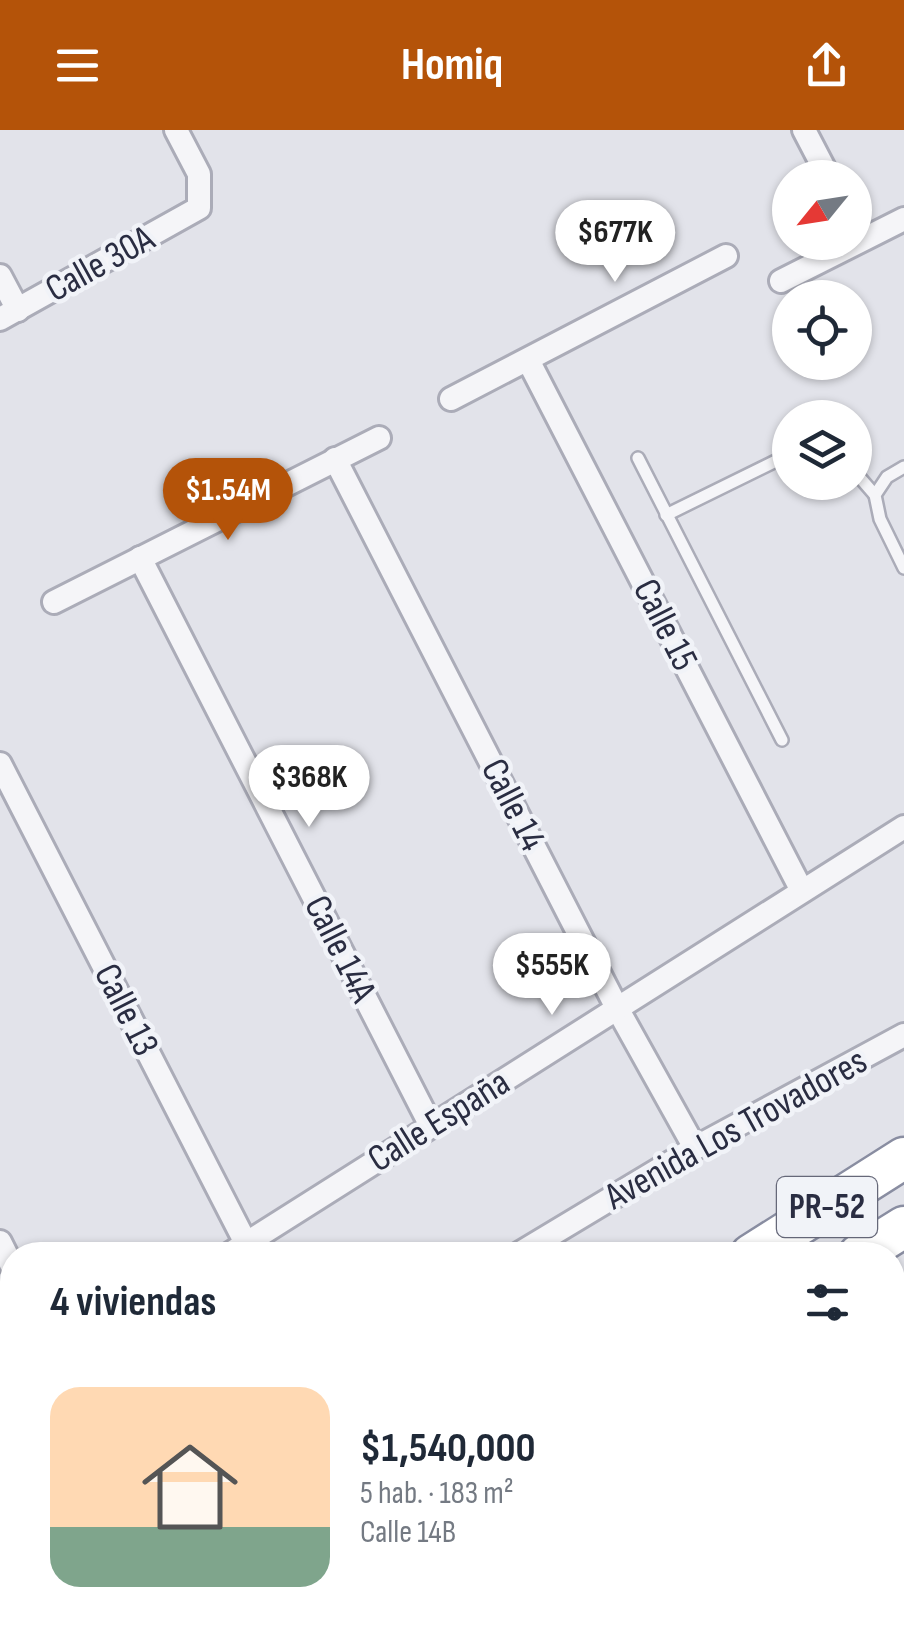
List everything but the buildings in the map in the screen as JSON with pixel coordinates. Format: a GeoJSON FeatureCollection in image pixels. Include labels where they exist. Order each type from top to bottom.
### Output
{"type":"FeatureCollection","features":[{"type":"Feature","properties":{"kind":"highway","name":"PR-52"},"geometry":{"type":"LineString","coordinates":[[772,1242],[904,1158]]}},
{"type":"Feature","properties":{"kind":"highway","name":"PR-52"},"geometry":{"type":"LineString","coordinates":[[880,1242],[904,1227]]}},
{"type":"Feature","properties":{"kind":"street","name":"Calle 30A"},"geometry":{"type":"LineString","coordinates":[[9,315],[199,208],[199,174],[176,130]]}},
{"type":"Feature","properties":{"kind":"street"},"geometry":{"type":"LineString","coordinates":[[804,130],[820,160]]}},
{"type":"Feature","properties":{"kind":"street"},"geometry":{"type":"LineString","coordinates":[[783,280],[904,219]]}},
{"type":"Feature","properties":{"kind":"street"},"geometry":{"type":"LineString","coordinates":[[451,399],[726,256]]}},
{"type":"Feature","properties":{"kind":"street"},"geometry":{"type":"LineString","coordinates":[[0,276],[9,315]]}},
{"type":"Feature","properties":{"kind":"street","name":"Calle 15"},"geometry":{"type":"LineString","coordinates":[[528,360],[802,891]]}},
{"type":"Feature","properties":{"kind":"street"},"geometry":{"type":"LineString","coordinates":[[54,602],[379,438]]}},
{"type":"Feature","properties":{"kind":"street","name":"Calle 14"},"geometry":{"type":"LineString","coordinates":[[335,459],[617,1008],[695,1148]]}},
{"type":"Feature","properties":{"kind":"street","name":"Calle 14A"},"geometry":{"type":"LineString","coordinates":[[140,558],[430,1126]]}},
{"type":"Feature","properties":{"kind":"street","name":"Calle 13"},"geometry":{"type":"LineString","coordinates":[[0,764],[238,1242]]}},
{"type":"Feature","properties":{"kind":"street","name":"Calle España"},"geometry":{"type":"LineString","coordinates":[[256,1242],[430,1126],[904,827]]}},
{"type":"Feature","properties":{"kind":"street","name":"Avenida Los Trovadores"},"geometry":{"type":"LineString","coordinates":[[539,1242],[695,1148],[904,1035]]}},
{"type":"Feature","properties":{"kind":"lane"},"geometry":{"type":"LineString","coordinates":[[638,458],[782,740]]}},
{"type":"Feature","properties":{"kind":"lane"},"geometry":{"type":"LineString","coordinates":[[666,514],[772,463]]}},
{"type":"Feature","properties":{"kind":"lane"},"geometry":{"type":"LineString","coordinates":[[875,495],[886,476],[904,467]]}},
{"type":"Feature","properties":{"kind":"lane"},"geometry":{"type":"LineString","coordinates":[[872,492],[880,519],[904,568]]}}]}
